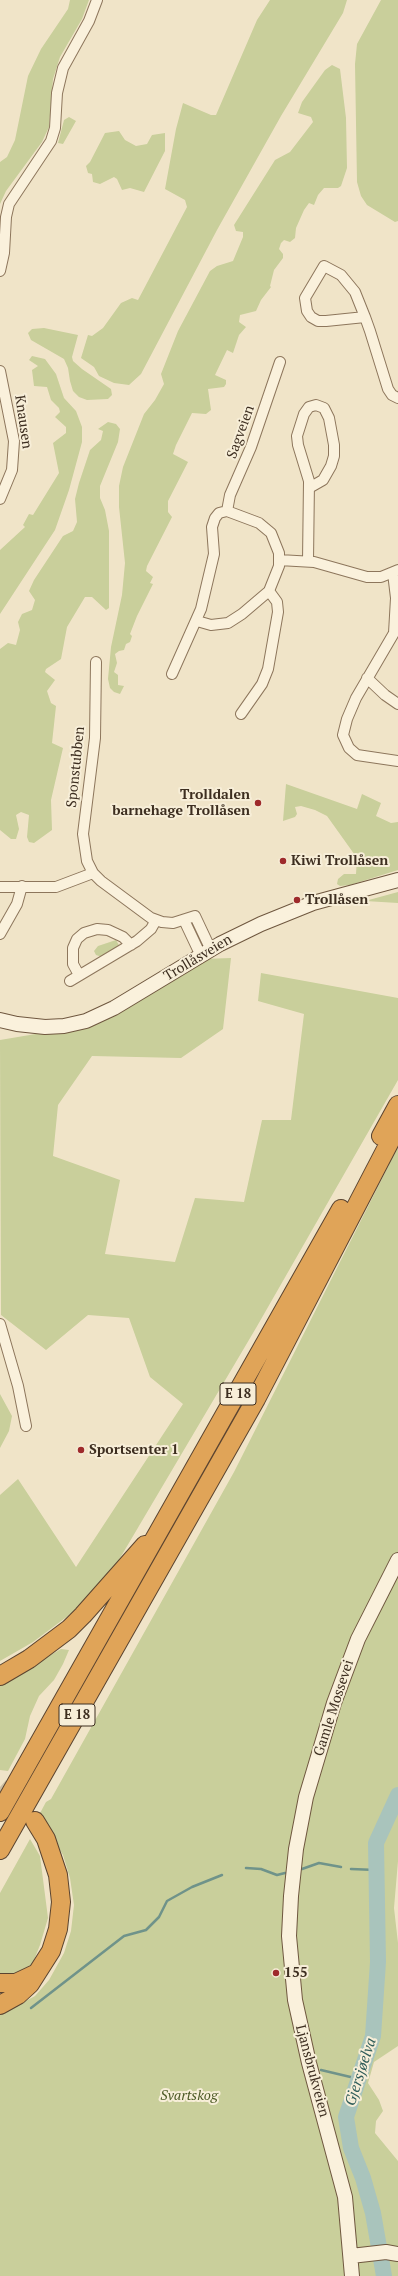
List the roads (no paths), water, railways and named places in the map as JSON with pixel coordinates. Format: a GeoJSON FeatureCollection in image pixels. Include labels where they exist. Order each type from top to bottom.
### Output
{"type":"FeatureCollection","features":[{"type":"Feature","properties":{"kind":"highway","name":"E 18"},"geometry":{"type":"LineString","coordinates":[[0,1812],[313,1261],[398,1105]]}},
{"type":"Feature","properties":{"kind":"highway","name":"E 18"},"geometry":{"type":"LineString","coordinates":[[0,1850],[256,1399],[398,1126]]}},
{"type":"Feature","properties":{"kind":"highway","name":"E 18"},"geometry":{"type":"LineString","coordinates":[[0,1676],[29,1659],[69,1629],[104,1592],[130,1560],[163,1527]]}},
{"type":"Feature","properties":{"kind":"highway"},"geometry":{"type":"LineString","coordinates":[[0,2005],[18,1995],[30,1984],[39,1971],[55,1940],[61,1902],[58,1875],[53,1857],[35,1821]]}},
{"type":"Feature","properties":{"kind":"highway"},"geometry":{"type":"LineString","coordinates":[[0,1983],[16,1983],[39,1971]]}},
{"type":"Feature","properties":{"kind":"main road","name":"Trollåsveien"},"geometry":{"type":"LineString","coordinates":[[0,1020],[21,1025],[45,1027],[64,1026],[86,1021],[114,1008],[206,953],[261,924],[297,908],[398,880]]}},
{"type":"Feature","properties":{"kind":"main road","name":"Gamle Mossevei"},"geometry":{"type":"LineString","coordinates":[[294,1865],[308,1791],[340,1683],[368,1617],[398,1560]]}},
{"type":"Feature","properties":{"kind":"main road","name":"Ljansbrukveien"},"geometry":{"type":"LineString","coordinates":[[294,1865],[289,1925],[295,2000],[309,2063],[345,2197],[352,2276]]}},
{"type":"Feature","properties":{"kind":"main road"},"geometry":{"type":"LineString","coordinates":[[351,2256],[392,2253]]}},
{"type":"Feature","properties":{"kind":"street"},"geometry":{"type":"LineString","coordinates":[[0,271],[4,252],[6,217],[9,204],[51,141],[55,128],[57,93],[63,68],[89,21],[97,0]]}},
{"type":"Feature","properties":{"kind":"street"},"geometry":{"type":"LineString","coordinates":[[365,317],[326,321],[318,321],[311,317],[307,311],[306,298],[324,266],[341,275],[351,286],[365,317],[388,389],[392,395],[398,398]]}},
{"type":"Feature","properties":{"kind":"street","name":"Sagveien"},"geometry":{"type":"LineString","coordinates":[[227,511],[230,495],[251,447],[280,362]]}},
{"type":"Feature","properties":{"kind":"street","name":"Knausen"},"geometry":{"type":"LineString","coordinates":[[0,371],[14,441],[12,470],[0,499]]}},
{"type":"Feature","properties":{"kind":"street"},"geometry":{"type":"LineString","coordinates":[[308,561],[309,488],[297,436],[304,414],[316,404],[324,408],[329,418],[334,445],[334,456],[331,466],[323,480],[309,488]]}},
{"type":"Feature","properties":{"kind":"street"},"geometry":{"type":"LineString","coordinates":[[172,674],[197,621],[214,554],[212,524],[217,515],[227,511],[254,520],[268,530],[277,547],[279,560],[269,591],[248,610],[228,623],[211,625],[197,621]]}},
{"type":"Feature","properties":{"kind":"street"},"geometry":{"type":"LineString","coordinates":[[279,560],[308,561],[367,577],[381,577],[395,571],[396,598],[394,633],[367,678],[349,713],[344,730],[344,740],[352,751],[358,755],[398,761]]}},
{"type":"Feature","properties":{"kind":"street"},"geometry":{"type":"LineString","coordinates":[[241,714],[262,684],[268,669],[278,612],[277,602],[269,591]]}},
{"type":"Feature","properties":{"kind":"street","name":"Sponstubben"},"geometry":{"type":"LineString","coordinates":[[96,662],[95,738],[83,834],[85,854],[93,873],[134,906],[156,920],[173,923],[195,916],[206,953]]}},
{"type":"Feature","properties":{"kind":"street"},"geometry":{"type":"LineString","coordinates":[[367,678],[385,695],[398,704]]}},
{"type":"Feature","properties":{"kind":"street"},"geometry":{"type":"LineString","coordinates":[[0,887],[56,887],[93,873]]}},
{"type":"Feature","properties":{"kind":"street"},"geometry":{"type":"LineString","coordinates":[[0,934],[17,904],[22,886]]}},
{"type":"Feature","properties":{"kind":"street"},"geometry":{"type":"LineString","coordinates":[[130,945],[119,934],[102,929],[90,931],[80,935],[74,943],[72,953],[75,968],[74,978],[130,945],[148,932],[156,920]]}},
{"type":"Feature","properties":{"kind":"street"},"geometry":{"type":"LineString","coordinates":[[184,920],[206,953]]}},
{"type":"Feature","properties":{"kind":"street"},"geometry":{"type":"LineString","coordinates":[[0,1324],[18,1386],[26,1426]]}},
{"type":"Feature","properties":{"kind":"waterway","name":"Gjersjøelva"},"geometry":{"type":"LineString","coordinates":[[384,2276],[373,2213],[363,2178],[351,2148],[346,2117],[373,2036],[378,1962],[376,1843],[398,1795]]}},
{"type":"Feature","properties":{"kind":"waterway"},"geometry":{"type":"LineString","coordinates":[[302,1869],[319,1863],[341,1867]]}},
{"type":"Feature","properties":{"kind":"waterway"},"geometry":{"type":"LineString","coordinates":[[246,1868],[261,1869],[277,1875],[285,1873]]}},
{"type":"Feature","properties":{"kind":"waterway"},"geometry":{"type":"LineString","coordinates":[[351,1869],[376,1870]]}},
{"type":"Feature","properties":{"kind":"waterway"},"geometry":{"type":"LineString","coordinates":[[31,2008],[124,1936],[146,1930],[159,1917],[167,1901],[192,1887],[222,1875]]}},
{"type":"Feature","properties":{"kind":"waterway"},"geometry":{"type":"LineString","coordinates":[[321,2070],[359,2079]]}},
{"type":"Feature","properties":{"kind":"tunnel"},"geometry":{"type":"LineString","coordinates":[[0,1787],[21,1805]]}},
{"type":"Feature","properties":{"kind":"place","name":"Trolldalen barnehage Trollåsen"},"geometry":{"type":"Point","coordinates":[258,803]}},
{"type":"Feature","properties":{"kind":"place","name":"Kiwi Trollåsen"},"geometry":{"type":"Point","coordinates":[283,861]}},
{"type":"Feature","properties":{"kind":"place","name":"Trollåsen"},"geometry":{"type":"Point","coordinates":[297,900]}},
{"type":"Feature","properties":{"kind":"place","name":"Sportsenter 1"},"geometry":{"type":"Point","coordinates":[81,1450]}},
{"type":"Feature","properties":{"kind":"place","name":"155"},"geometry":{"type":"Point","coordinates":[276,1973]}},
{"type":"Feature","properties":{"kind":"park label","name":"Svartskog"},"geometry":{"type":"Point","coordinates":[189,2096]}}]}
